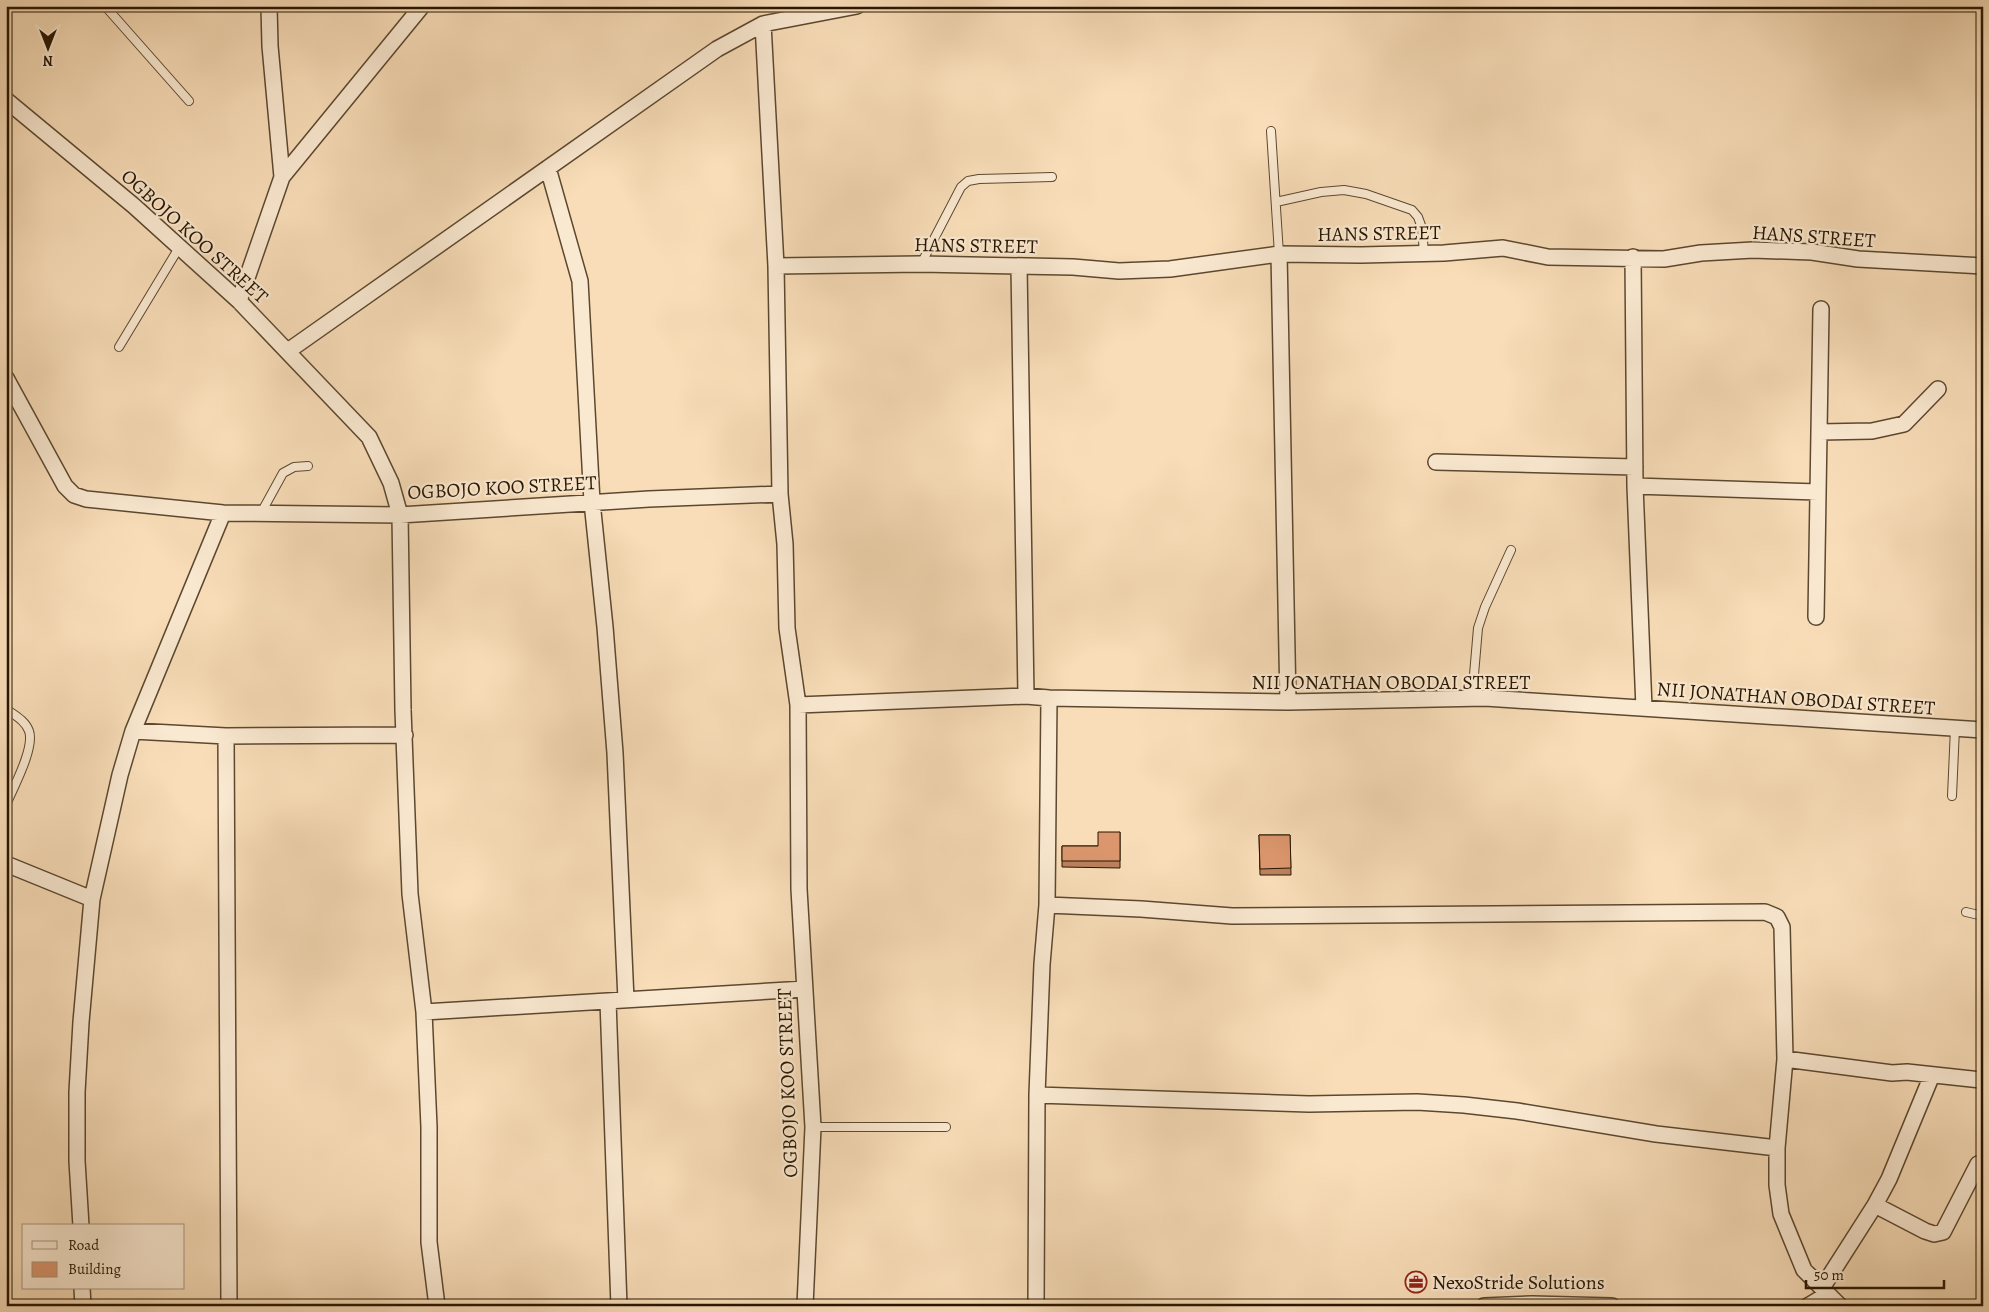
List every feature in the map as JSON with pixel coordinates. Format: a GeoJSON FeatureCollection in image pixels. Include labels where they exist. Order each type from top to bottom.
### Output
{"type":"FeatureCollection","features":[{"type":"Feature","properties":{"kind":"street"},"geometry":{"type":"LineString","coordinates":[[269,6],[270,46],[282,176]]}},
{"type":"Feature","properties":{"kind":"street"},"geometry":{"type":"LineString","coordinates":[[239,301],[282,176],[422,6]]}},
{"type":"Feature","properties":{"kind":"street"},"geometry":{"type":"LineString","coordinates":[[288,351],[717,49],[763,24],[857,6]]}},
{"type":"Feature","properties":{"kind":"street"},"geometry":{"type":"LineString","coordinates":[[763,24],[776,266],[780,494],[785,544],[787,628],[798,705]]}},
{"type":"Feature","properties":{"kind":"street","name":"OGBOJO KOO STREET"},"geometry":{"type":"LineString","coordinates":[[6,100],[180,246],[239,301],[288,351],[369,437],[391,483],[400,515],[592,502],[780,494]]}},
{"type":"Feature","properties":{"kind":"street"},"geometry":{"type":"LineString","coordinates":[[548,168],[580,282],[592,502],[605,627],[615,753],[626,1000]]}},
{"type":"Feature","properties":{"kind":"street","name":"HANS STREET"},"geometry":{"type":"LineString","coordinates":[[776,266],[921,264],[1073,267],[1119,270],[1170,269],[1279,254],[1361,255],[1504,248],[1548,256],[1664,259],[1702,253],[1753,250],[1812,252],[1858,259],[1983,266]]}},
{"type":"Feature","properties":{"kind":"street"},"geometry":{"type":"LineString","coordinates":[[1279,254],[1288,702]]}},
{"type":"Feature","properties":{"kind":"street"},"geometry":{"type":"LineString","coordinates":[[1633,257],[1635,486],[1644,708]]}},
{"type":"Feature","properties":{"kind":"street"},"geometry":{"type":"LineString","coordinates":[[1019,266],[1026,696]]}},
{"type":"Feature","properties":{"kind":"street"},"geometry":{"type":"LineString","coordinates":[[1816,617],[1821,309]]}},
{"type":"Feature","properties":{"kind":"street"},"geometry":{"type":"LineString","coordinates":[[6,378],[65,486],[74,495],[86,500],[223,513],[400,515],[410,894],[424,1012],[429,1127],[429,1242],[437,1306]]}},
{"type":"Feature","properties":{"kind":"street"},"geometry":{"type":"LineString","coordinates":[[1820,432],[1872,431],[1904,424],[1938,389]]}},
{"type":"Feature","properties":{"kind":"street"},"geometry":{"type":"LineString","coordinates":[[1436,462],[1635,467]]}},
{"type":"Feature","properties":{"kind":"street"},"geometry":{"type":"LineString","coordinates":[[1635,486],[1818,492]]}},
{"type":"Feature","properties":{"kind":"street"},"geometry":{"type":"LineString","coordinates":[[81,1224],[77,1161],[77,1092],[80,1022],[92,899],[120,775],[133,731],[223,513]]}},
{"type":"Feature","properties":{"kind":"street","name":"NII JONATHAN OBODAI STREET"},"geometry":{"type":"LineString","coordinates":[[798,705],[1026,696],[1288,702],[1472,698],[1983,730]]}},
{"type":"Feature","properties":{"kind":"street"},"geometry":{"type":"LineString","coordinates":[[1036,1306],[1037,1095],[1042,964],[1047,904],[1049,698]]}},
{"type":"Feature","properties":{"kind":"street","name":"OGBOJO KOO STREET"},"geometry":{"type":"LineString","coordinates":[[798,705],[799,889],[813,1126],[805,1306]]}},
{"type":"Feature","properties":{"kind":"street"},"geometry":{"type":"LineString","coordinates":[[133,731],[226,736],[405,735]]}},
{"type":"Feature","properties":{"kind":"street"},"geometry":{"type":"LineString","coordinates":[[226,736],[229,1306]]}},
{"type":"Feature","properties":{"kind":"street"},"geometry":{"type":"LineString","coordinates":[[6,864],[92,899]]}},
{"type":"Feature","properties":{"kind":"street"},"geometry":{"type":"LineString","coordinates":[[1047,904],[1232,916],[1765,912],[1777,917],[1782,927],[1785,1059],[1777,1148],[1777,1185],[1781,1214],[1804,1270],[1840,1306]]}},
{"type":"Feature","properties":{"kind":"street"},"geometry":{"type":"LineString","coordinates":[[424,1012],[805,989]]}},
{"type":"Feature","properties":{"kind":"street"},"geometry":{"type":"LineString","coordinates":[[608,1001],[619,1306]]}},
{"type":"Feature","properties":{"kind":"street"},"geometry":{"type":"LineString","coordinates":[[1785,1059],[1892,1073],[1907,1072],[1981,1080]]}},
{"type":"Feature","properties":{"kind":"street"},"geometry":{"type":"LineString","coordinates":[[1808,1306],[1825,1291],[1889,1180],[1932,1074]]}},
{"type":"Feature","properties":{"kind":"street"},"geometry":{"type":"LineString","coordinates":[[1037,1095],[1309,1104],[1417,1102],[1464,1105],[1656,1134],[1777,1148]]}},
{"type":"Feature","properties":{"kind":"street"},"geometry":{"type":"LineString","coordinates":[[1875,1205],[1925,1231],[1934,1234],[1943,1232],[1978,1164]]}},
{"type":"Feature","properties":{"kind":"street"},"geometry":{"type":"LineString","coordinates":[[82,1290],[83,1306]]}},
{"type":"Feature","properties":{"kind":"street"},"geometry":{"type":"LineString","coordinates":[[1484,1306],[1532,1304],[1612,1306]]}},
{"type":"Feature","properties":{"kind":"lane"},"geometry":{"type":"LineString","coordinates":[[105,6],[189,100]]}},
{"type":"Feature","properties":{"kind":"lane"},"geometry":{"type":"LineString","coordinates":[[1271,131],[1279,254]]}},
{"type":"Feature","properties":{"kind":"lane"},"geometry":{"type":"LineString","coordinates":[[921,264],[961,188],[968,181],[1052,176]]}},
{"type":"Feature","properties":{"kind":"lane"},"geometry":{"type":"LineString","coordinates":[[1276,202],[1321,192],[1344,190],[1366,194],[1412,210],[1418,217],[1422,228],[1424,253]]}},
{"type":"Feature","properties":{"kind":"lane"},"geometry":{"type":"LineString","coordinates":[[119,347],[180,246]]}},
{"type":"Feature","properties":{"kind":"lane"},"geometry":{"type":"LineString","coordinates":[[262,513],[283,473],[294,467],[308,466]]}},
{"type":"Feature","properties":{"kind":"lane"},"geometry":{"type":"LineString","coordinates":[[1472,698],[1478,628],[1484,607],[1511,550]]}},
{"type":"Feature","properties":{"kind":"lane"},"geometry":{"type":"LineString","coordinates":[[6,709],[24,722],[29,732],[29,748],[6,805]]}},
{"type":"Feature","properties":{"kind":"lane"},"geometry":{"type":"LineString","coordinates":[[1952,796],[1955,728]]}},
{"type":"Feature","properties":{"kind":"lane"},"geometry":{"type":"LineString","coordinates":[[1966,912],[1983,916]]}},
{"type":"Feature","properties":{"kind":"lane"},"geometry":{"type":"LineString","coordinates":[[813,1126],[946,1128]]}},
{"type":"Feature","properties":{"kind":"building"},"geometry":{"type":"Polygon","coordinates":[[[1098,832],[1120,832],[1120,861],[1062,861],[1062,846],[1098,846],[1098,832]]]}},
{"type":"Feature","properties":{"kind":"building"},"geometry":{"type":"Polygon","coordinates":[[[1259,835],[1290,835],[1291,868],[1260,869],[1259,835]]]}},
{"type":"Feature","properties":{"kind":"place","name":"NexoStride Solutions"},"geometry":{"type":"Point","coordinates":[1416,1282]}}]}
